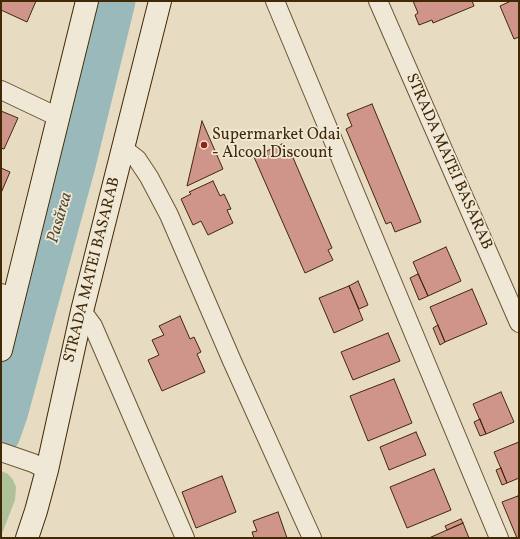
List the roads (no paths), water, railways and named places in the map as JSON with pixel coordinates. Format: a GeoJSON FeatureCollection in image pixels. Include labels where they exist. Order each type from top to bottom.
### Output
{"type":"FeatureCollection","features":[{"type":"Feature","properties":{"kind":"street"},"geometry":{"type":"LineString","coordinates":[[1,350],[8,295],[58,116],[87,1]]}},
{"type":"Feature","properties":{"kind":"street","name":"STRADA MATEI BASARAB"},"geometry":{"type":"LineString","coordinates":[[27,538],[36,511],[40,467],[82,311],[160,1]]}},
{"type":"Feature","properties":{"kind":"street"},"geometry":{"type":"LineString","coordinates":[[275,1],[499,538]]}},
{"type":"Feature","properties":{"kind":"street","name":"STRADA MATEI BASARAB"},"geometry":{"type":"LineString","coordinates":[[378,1],[519,323]]}},
{"type":"Feature","properties":{"kind":"street"},"geometry":{"type":"LineString","coordinates":[[1,90],[58,116]]}},
{"type":"Feature","properties":{"kind":"street"},"geometry":{"type":"LineString","coordinates":[[123,148],[138,158],[169,215],[232,361],[312,538]]}},
{"type":"Feature","properties":{"kind":"street"},"geometry":{"type":"LineString","coordinates":[[82,311],[93,326],[185,538]]}},
{"type":"Feature","properties":{"kind":"street"},"geometry":{"type":"LineString","coordinates":[[1,452],[40,467]]}},
{"type":"Feature","properties":{"kind":"waterway","name":"Pasărea"},"geometry":{"type":"LineString","coordinates":[[1,434],[9,411],[76,165],[116,1]]}},
{"type":"Feature","properties":{"kind":"place","name":"Supermarket Odai - Alcool Discount"},"geometry":{"type":"Point","coordinates":[204,145]}}]}
